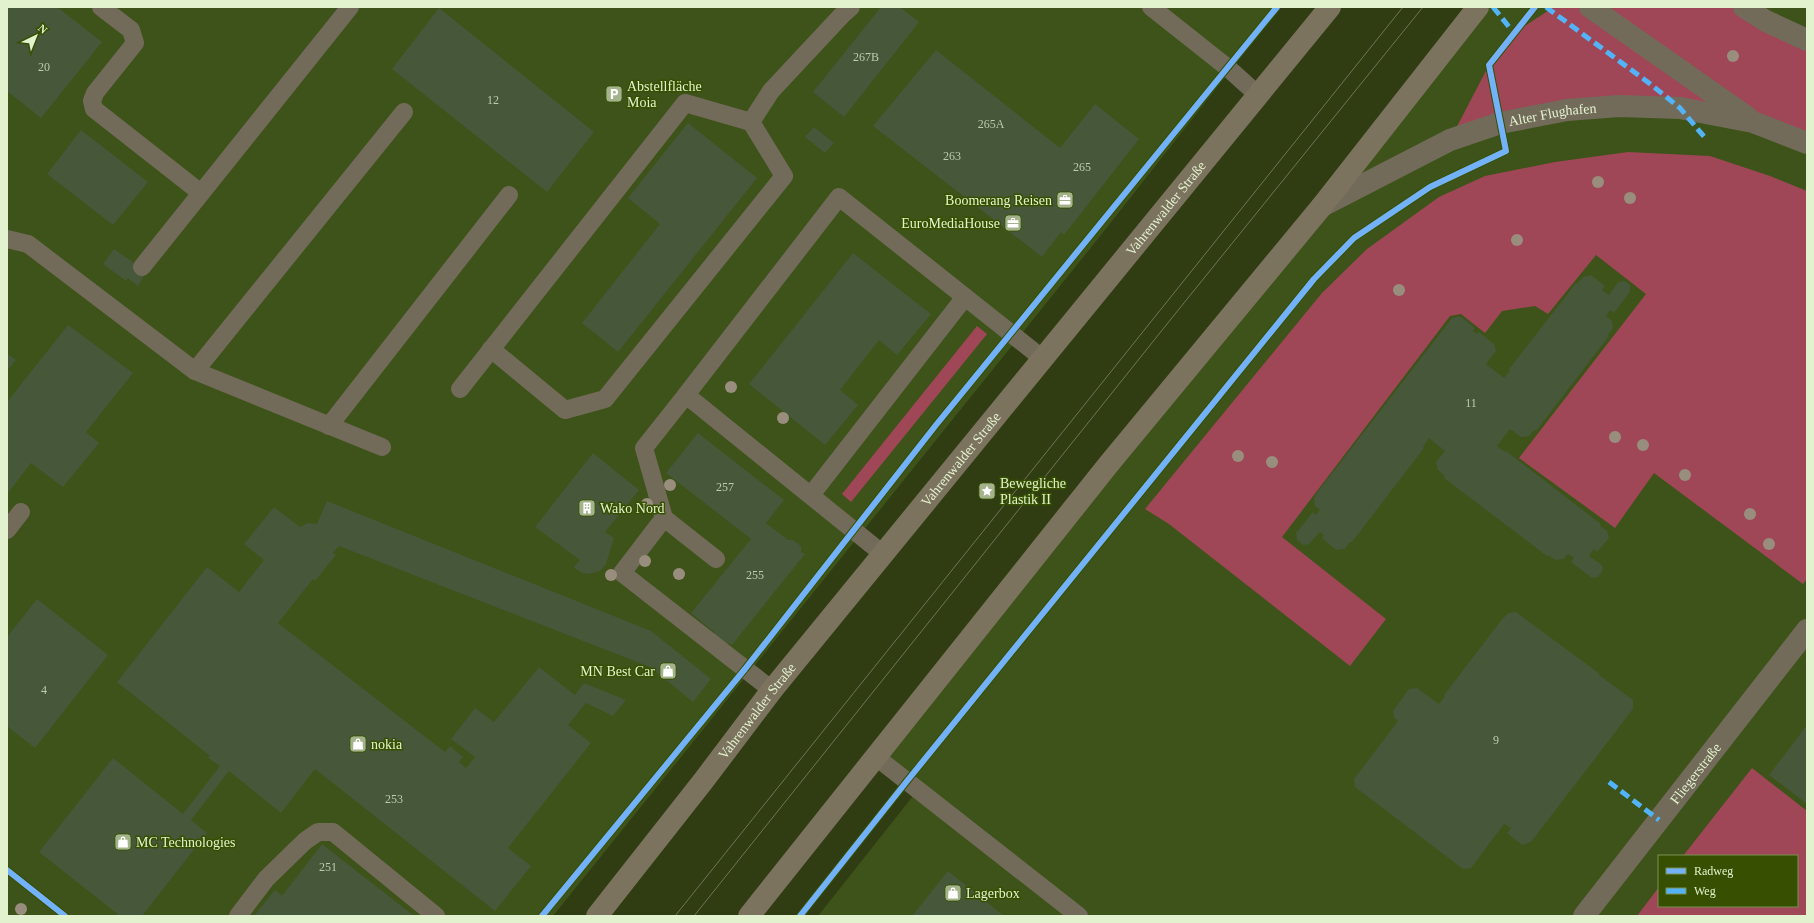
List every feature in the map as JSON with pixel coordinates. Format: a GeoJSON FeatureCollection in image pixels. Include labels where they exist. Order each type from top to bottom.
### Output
{"type":"FeatureCollection","features":[{"type":"Feature","properties":{"kind":"main road","name":"Vahrenwalder Straße"},"geometry":{"type":"LineString","coordinates":[[597,916],[704,780],[772,690],[1330,7]]}},
{"type":"Feature","properties":{"kind":"main road"},"geometry":{"type":"LineString","coordinates":[[749,916],[1108,465],[1322,206],[1478,7]]}},
{"type":"Feature","properties":{"kind":"street","name":"Alter Flughafen"},"geometry":{"type":"LineString","coordinates":[[1590,7],[1753,122]]}},
{"type":"Feature","properties":{"kind":"street"},"geometry":{"type":"LineString","coordinates":[[1744,7],[1766,20],[1807,40]]}},
{"type":"Feature","properties":{"kind":"street","name":"Alter Flughafen"},"geometry":{"type":"LineString","coordinates":[[1322,206],[1450,140],[1500,123],[1567,110],[1619,106],[1675,107],[1753,122],[1807,143]]}},
{"type":"Feature","properties":{"kind":"street","name":"Fliegerstraße"},"geometry":{"type":"LineString","coordinates":[[1584,916],[1807,630]]}},
{"type":"Feature","properties":{"kind":"lane"},"geometry":{"type":"LineString","coordinates":[[101,7],[131,30],[135,43],[95,93],[92,101],[94,109],[201,193]]}},
{"type":"Feature","properties":{"kind":"lane"},"geometry":{"type":"LineString","coordinates":[[142,267],[350,7]]}},
{"type":"Feature","properties":{"kind":"lane"},"geometry":{"type":"LineString","coordinates":[[751,122],[772,91],[851,7]]}},
{"type":"Feature","properties":{"kind":"lane"},"geometry":{"type":"LineString","coordinates":[[1151,7],[1228,68],[1258,94]]}},
{"type":"Feature","properties":{"kind":"lane"},"geometry":{"type":"LineString","coordinates":[[460,389],[491,349],[685,103],[751,122],[784,176],[606,399],[564,410],[491,349]]}},
{"type":"Feature","properties":{"kind":"lane"},"geometry":{"type":"LineString","coordinates":[[195,371],[404,112]]}},
{"type":"Feature","properties":{"kind":"lane"},"geometry":{"type":"LineString","coordinates":[[329,426],[509,195]]}},
{"type":"Feature","properties":{"kind":"lane"},"geometry":{"type":"LineString","coordinates":[[716,559],[664,518],[644,448],[838,197],[1042,358]]}},
{"type":"Feature","properties":{"kind":"lane"},"geometry":{"type":"LineString","coordinates":[[7,239],[28,244],[195,371],[382,447]]}},
{"type":"Feature","properties":{"kind":"lane"},"geometry":{"type":"LineString","coordinates":[[811,495],[965,297]]}},
{"type":"Feature","properties":{"kind":"lane"},"geometry":{"type":"LineString","coordinates":[[686,395],[883,554]]}},
{"type":"Feature","properties":{"kind":"lane"},"geometry":{"type":"LineString","coordinates":[[7,530],[21,512]]}},
{"type":"Feature","properties":{"kind":"lane"},"geometry":{"type":"LineString","coordinates":[[664,518],[622,573],[772,690]]}},
{"type":"Feature","properties":{"kind":"lane"},"geometry":{"type":"LineString","coordinates":[[876,757],[1079,916]]}},
{"type":"Feature","properties":{"kind":"lane"},"geometry":{"type":"LineString","coordinates":[[238,916],[266,879],[305,841],[318,832],[333,832],[436,916]]}},
{"type":"Feature","properties":{"kind":"shaded area"},"geometry":{"type":"Polygon","coordinates":[[[7,7],[1280,7],[1101,235],[553,916],[7,916],[7,7]]]}},
{"type":"Feature","properties":{"kind":"shaded area"},"geometry":{"type":"Polygon","coordinates":[[[1478,7],[1807,7],[1807,916],[818,916],[913,796],[872,762],[1478,7]]]}},
{"type":"Feature","properties":{"kind":"shaded area"},"geometry":{"type":"Polygon","coordinates":[[[1554,7],[1745,7],[1807,40],[1807,143],[1619,106],[1450,140],[1489,65],[1514,33],[1554,7]]]}},
{"type":"Feature","properties":{"kind":"shaded area"},"geometry":{"type":"Polygon","coordinates":[[[1628,152],[1710,156],[1770,176],[1807,191],[1807,579],[1803,584],[1654,473],[1615,528],[1519,458],[1646,294],[1596,255],[1548,314],[1535,306],[1502,311],[1485,333],[1461,314],[1450,316],[1282,537],[1386,619],[1350,666],[1169,524],[1145,509],[1322,293],[1367,249],[1439,197],[1485,176],[1555,162],[1628,152]]]}},
{"type":"Feature","properties":{"kind":"shaded area"},"geometry":{"type":"Polygon","coordinates":[[[977,326],[987,334],[851,502],[842,494],[977,326]]]}},
{"type":"Feature","properties":{"kind":"shaded area"},"geometry":{"type":"Polygon","coordinates":[[[1752,768],[1807,811],[1807,916],[1637,916],[1658,888],[1658,907],[1798,907],[1798,855],[1684,855],[1752,768]]]}},
{"type":"Feature","properties":{"kind":"building"},"geometry":{"type":"Polygon","coordinates":[[[7,7],[57,7],[102,42],[41,118],[7,91],[7,7]]]}},
{"type":"Feature","properties":{"kind":"building"},"geometry":{"type":"Polygon","coordinates":[[[881,7],[900,7],[919,22],[844,117],[813,92],[881,7]]]}},
{"type":"Feature","properties":{"kind":"building"},"geometry":{"type":"Polygon","coordinates":[[[439,8],[594,132],[547,192],[392,69],[439,8]]]}},
{"type":"Feature","properties":{"kind":"building"},"geometry":{"type":"Polygon","coordinates":[[[936,50],[1060,148],[1095,104],[1139,139],[1064,235],[1061,232],[1042,257],[873,126],[936,50]]]}},
{"type":"Feature","properties":{"kind":"building"},"geometry":{"type":"Polygon","coordinates":[[[688,123],[757,178],[618,352],[582,323],[660,224],[628,198],[688,123]]]}},
{"type":"Feature","properties":{"kind":"building"},"geometry":{"type":"Polygon","coordinates":[[[814,127],[834,143],[825,153],[805,137],[814,127]]]}},
{"type":"Feature","properties":{"kind":"building"},"geometry":{"type":"Polygon","coordinates":[[[81,130],[148,182],[113,225],[47,174],[81,130]]]}},
{"type":"Feature","properties":{"kind":"building"},"geometry":{"type":"Polygon","coordinates":[[[114,249],[137,265],[134,268],[144,276],[138,286],[128,278],[126,281],[103,264],[114,249]]]}},
{"type":"Feature","properties":{"kind":"building"},"geometry":{"type":"Polygon","coordinates":[[[853,253],[931,314],[897,355],[879,340],[840,390],[858,405],[825,445],[749,384],[853,253]]]}},
{"type":"Feature","properties":{"kind":"building"},"geometry":{"type":"Polygon","coordinates":[[[1591,275],[1605,286],[1602,290],[1609,295],[1618,282],[1624,281],[1630,285],[1630,292],[1614,313],[1610,310],[1606,316],[1612,321],[1613,328],[1608,335],[1609,336],[1536,431],[1534,430],[1529,436],[1521,437],[1510,429],[1497,446],[1505,452],[1506,451],[1601,524],[1600,526],[1607,531],[1609,538],[1597,552],[1594,549],[1589,556],[1602,565],[1603,570],[1598,577],[1592,578],[1571,562],[1574,558],[1568,554],[1564,559],[1555,560],[1548,555],[1547,556],[1444,478],[1445,476],[1438,470],[1436,462],[1445,451],[1429,438],[1423,447],[1424,448],[1352,542],[1350,542],[1345,549],[1336,550],[1322,538],[1324,535],[1320,532],[1309,544],[1303,545],[1297,540],[1296,533],[1313,512],[1316,515],[1320,510],[1315,506],[1314,498],[1319,490],[1452,318],[1460,316],[1475,328],[1473,331],[1477,334],[1479,332],[1494,344],[1496,351],[1486,364],[1504,378],[1510,370],[1509,369],[1576,283],[1577,284],[1583,277],[1591,275]]]}},
{"type":"Feature","properties":{"kind":"building"},"geometry":{"type":"Polygon","coordinates":[[[68,325],[133,373],[86,432],[99,443],[63,487],[31,463],[7,494],[7,402],[68,325]]]}},
{"type":"Feature","properties":{"kind":"building"},"geometry":{"type":"Polygon","coordinates":[[[7,353],[16,360],[7,371],[7,353]]]}},
{"type":"Feature","properties":{"kind":"building"},"geometry":{"type":"Polygon","coordinates":[[[698,433],[784,500],[766,523],[788,540],[793,540],[801,546],[801,552],[805,554],[732,645],[729,643],[723,644],[714,637],[714,632],[691,613],[751,539],[666,473],[698,433]]]}},
{"type":"Feature","properties":{"kind":"building","name":"Wako Nord"},"geometry":{"type":"Polygon","coordinates":[[[593,453],[639,490],[605,532],[614,538],[606,564],[600,571],[588,574],[582,573],[574,567],[580,560],[535,527],[593,453]]]}},
{"type":"Feature","properties":{"kind":"building"},"geometry":{"type":"Polygon","coordinates":[[[327,501],[651,631],[711,679],[693,702],[650,667],[339,546],[333,553],[336,555],[315,581],[313,579],[278,623],[445,752],[450,746],[463,757],[459,762],[466,768],[475,757],[451,739],[475,708],[494,722],[539,667],[575,695],[584,683],[626,700],[613,716],[586,703],[568,725],[591,743],[508,848],[531,866],[495,911],[315,769],[281,813],[229,771],[191,820],[207,833],[142,916],[120,916],[39,852],[113,758],[183,814],[220,766],[208,758],[210,756],[117,682],[207,567],[239,592],[264,560],[244,544],[274,507],[300,527],[308,523],[317,524],[327,501]]]}},
{"type":"Feature","properties":{"kind":"building"},"geometry":{"type":"Polygon","coordinates":[[[37,599],[108,655],[35,748],[7,726],[7,637],[37,599]]]}},
{"type":"Feature","properties":{"kind":"building"},"geometry":{"type":"Polygon","coordinates":[[[1516,612],[1633,700],[1633,709],[1531,842],[1522,845],[1507,833],[1511,828],[1504,824],[1471,868],[1463,869],[1355,787],[1354,779],[1398,721],[1394,718],[1393,711],[1409,689],[1417,688],[1439,704],[1445,696],[1444,695],[1503,618],[1509,613],[1516,612]]]}},
{"type":"Feature","properties":{"kind":"building"},"geometry":{"type":"Polygon","coordinates":[[[1807,725],[1807,804],[1769,775],[1807,725]]]}},
{"type":"Feature","properties":{"kind":"building"},"geometry":{"type":"Polygon","coordinates":[[[322,844],[414,916],[254,916],[275,890],[282,896],[322,844]]]}},
{"type":"Feature","properties":{"kind":"building","name":"Lagerbox"},"geometry":{"type":"Polygon","coordinates":[[[948,871],[1004,916],[912,916],[948,871]]]}},
{"type":"Feature","properties":{"kind":"tram line"},"geometry":{"type":"LineString","coordinates":[[675,916],[1403,7]]}},
{"type":"Feature","properties":{"kind":"tram line"},"geometry":{"type":"LineString","coordinates":[[694,916],[1171,319],[1423,7]]}},
{"type":"Feature","properties":{"kind":"marked path"},"geometry":{"type":"LineString","coordinates":[[1493,7],[1514,33]]}},
{"type":"Feature","properties":{"kind":"marked path"},"geometry":{"type":"LineString","coordinates":[[1546,7],[1649,83],[1680,108],[1706,139]]}},
{"type":"Feature","properties":{"kind":"marked path"},"geometry":{"type":"LineString","coordinates":[[1609,782],[1659,820]]}},
{"type":"Feature","properties":{"kind":"cycle path"},"geometry":{"type":"LineString","coordinates":[[542,916],[745,669],[936,425],[1277,7]]}},
{"type":"Feature","properties":{"kind":"cycle path"},"geometry":{"type":"LineString","coordinates":[[800,916],[907,781],[1314,279],[1354,238],[1430,187],[1506,151],[1489,65],[1535,7]]}},
{"type":"Feature","properties":{"kind":"cycle path"},"geometry":{"type":"LineString","coordinates":[[7,870],[65,916]]}},
{"type":"Feature","properties":{"kind":"place","name":"Abstellfläche Moia"},"geometry":{"type":"Point","coordinates":[614,94]}},
{"type":"Feature","properties":{"kind":"place","name":"Boomerang Reisen"},"geometry":{"type":"Point","coordinates":[1065,200]}},
{"type":"Feature","properties":{"kind":"place","name":"EuroMediaHouse"},"geometry":{"type":"Point","coordinates":[1013,223]}},
{"type":"Feature","properties":{"kind":"place","name":"Bewegliche Plastik II"},"geometry":{"type":"Point","coordinates":[987,491]}},
{"type":"Feature","properties":{"kind":"place","name":"Wako Nord"},"geometry":{"type":"Point","coordinates":[587,508]}},
{"type":"Feature","properties":{"kind":"place","name":"MN Best Car"},"geometry":{"type":"Point","coordinates":[668,671]}},
{"type":"Feature","properties":{"kind":"place","name":"nokia"},"geometry":{"type":"Point","coordinates":[358,744]}},
{"type":"Feature","properties":{"kind":"place","name":"MC Technologies"},"geometry":{"type":"Point","coordinates":[123,842]}},
{"type":"Feature","properties":{"kind":"place","name":"Lagerbox"},"geometry":{"type":"Point","coordinates":[953,893]}}]}
